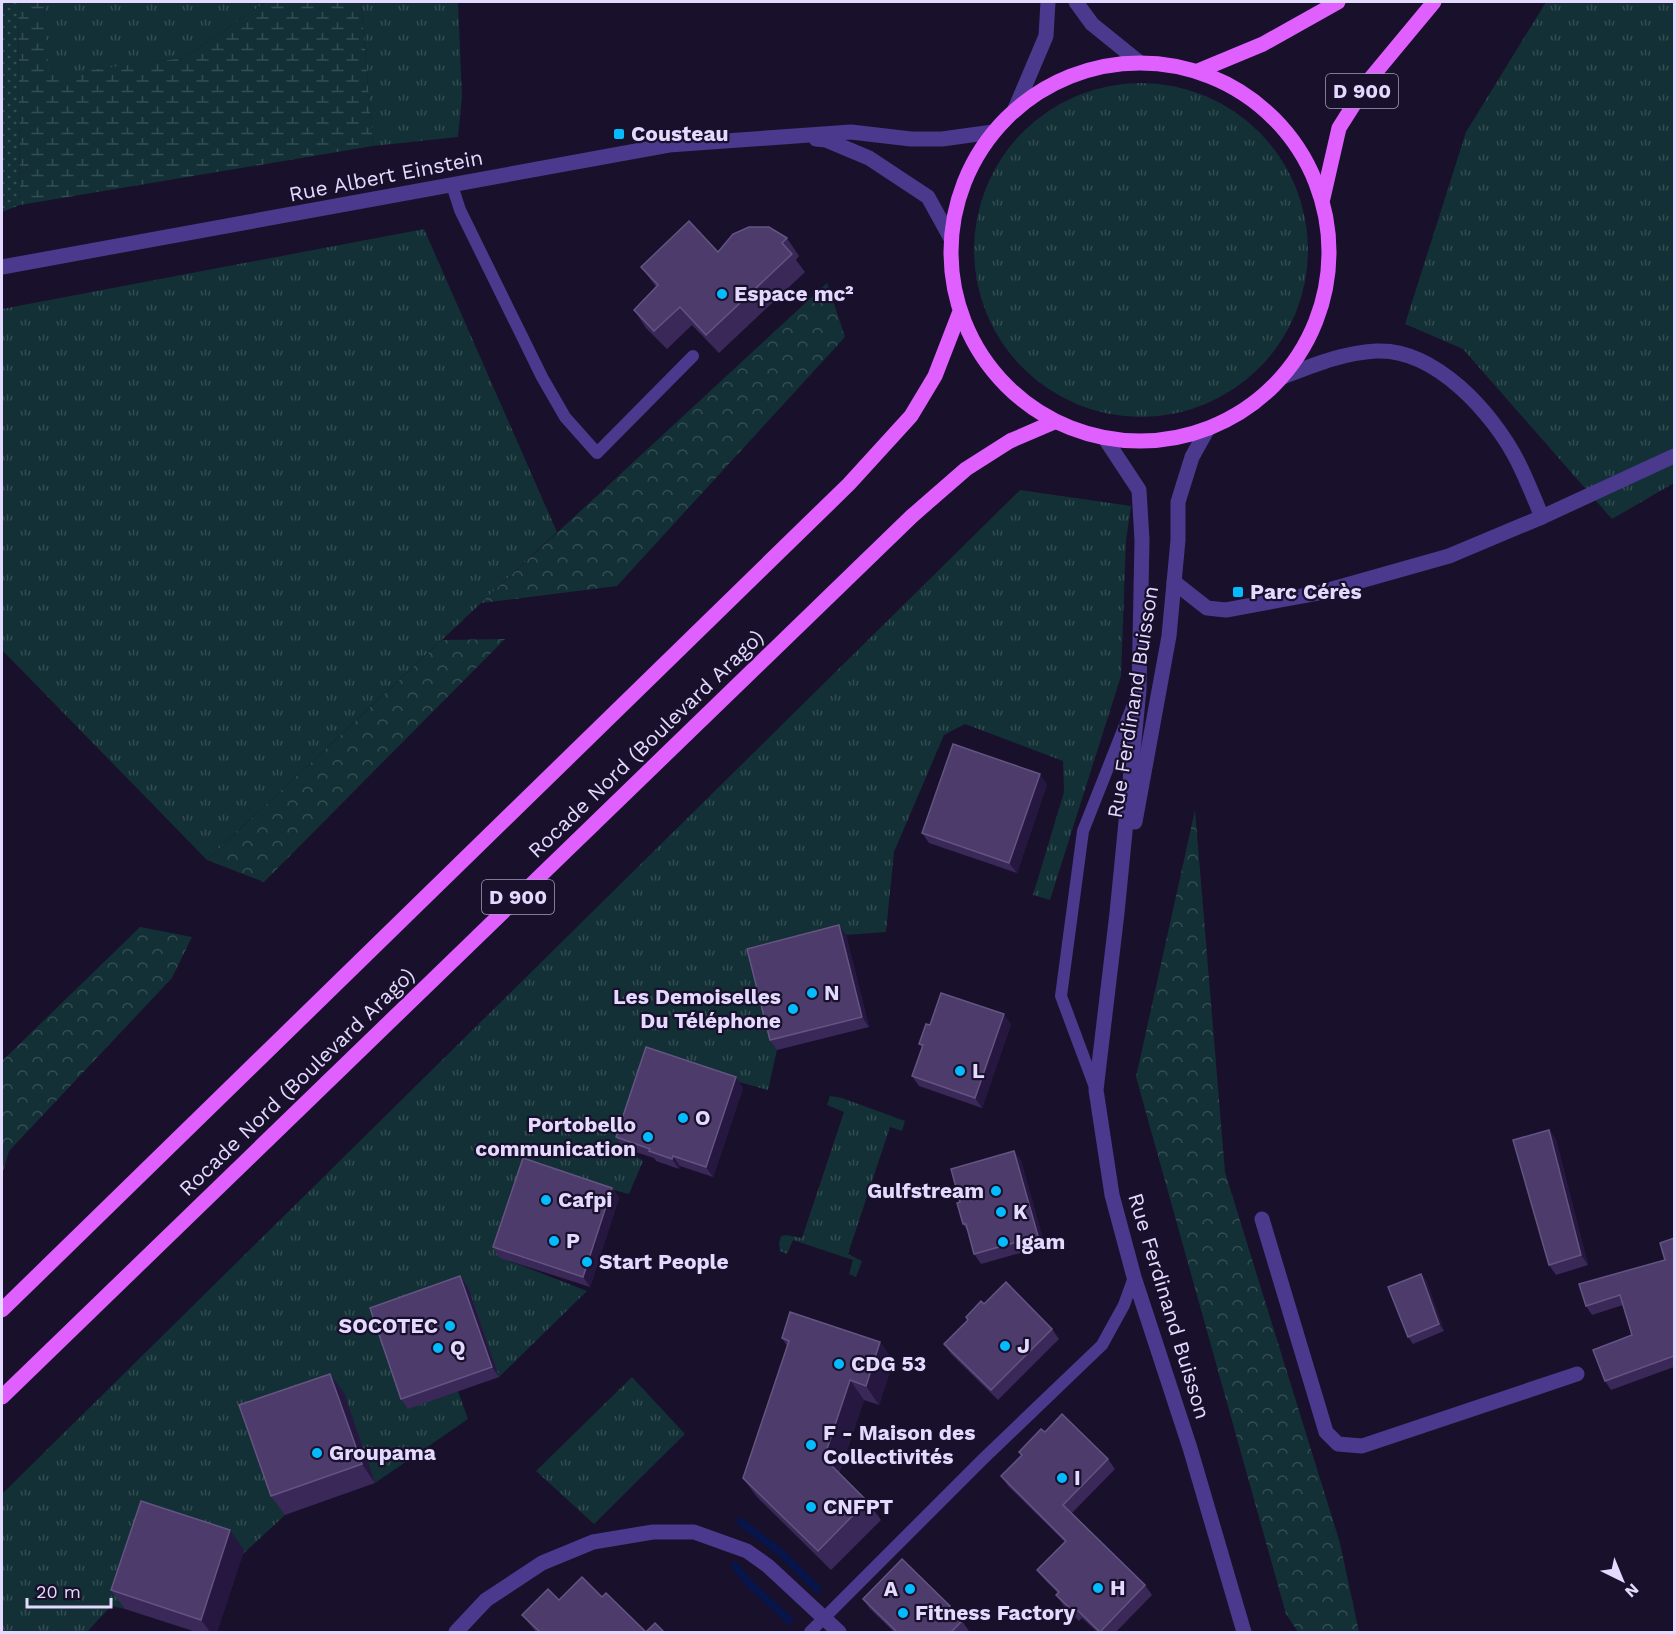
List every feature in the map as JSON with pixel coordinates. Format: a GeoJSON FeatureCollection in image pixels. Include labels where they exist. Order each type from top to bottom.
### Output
{"type":"FeatureCollection","features":[{"type":"Feature","properties":{"kind":"main road"},"geometry":{"type":"LineString","coordinates":[[1198,71],[1263,44],[1338,2]]}},
{"type":"Feature","properties":{"kind":"main road","name":"D 900"},"geometry":{"type":"LineString","coordinates":[[1323,198],[1339,128],[1370,79],[1434,2]]}},
{"type":"Feature","properties":{"kind":"main road"},"geometry":{"type":"LineString","coordinates":[[1139,62],[1169,64],[1198,71],[1253,99],[1296,143],[1323,198],[1330,245],[1326,292],[1310,338],[1283,377],[1248,408],[1207,430],[1158,442],[1106,440],[1054,422],[1013,395],[981,358],[959,314],[951,276],[950,237],[957,199],[972,164],[993,132],[1015,109],[1043,89],[1073,74],[1105,65],[1139,62]]}},
{"type":"Feature","properties":{"kind":"main road","name":"D 900"},"geometry":{"type":"LineString","coordinates":[[2,1310],[849,484],[911,416],[935,376],[959,314]]}},
{"type":"Feature","properties":{"kind":"main road","name":"Rocade Nord (Boulevard Arago)"},"geometry":{"type":"LineString","coordinates":[[2,1397],[912,516],[966,470],[1010,441],[1054,422]]}},
{"type":"Feature","properties":{"kind":"street"},"geometry":{"type":"LineString","coordinates":[[1015,109],[1046,36],[1047,2]]}},
{"type":"Feature","properties":{"kind":"street"},"geometry":{"type":"LineString","coordinates":[[1076,2],[1092,24],[1139,62]]}},
{"type":"Feature","properties":{"kind":"street","name":"Rue Albert Einstein"},"geometry":{"type":"LineString","coordinates":[[2,267],[669,145],[851,132],[911,140],[942,139],[993,132]]}},
{"type":"Feature","properties":{"kind":"street","name":"Rue Albert Einstein"},"geometry":{"type":"LineString","coordinates":[[780,137],[826,140],[869,158],[928,197],[950,237]]}},
{"type":"Feature","properties":{"kind":"street"},"geometry":{"type":"LineString","coordinates":[[1283,377],[1338,356],[1378,351],[1412,356],[1439,370],[1491,420],[1517,460],[1542,517]]}},
{"type":"Feature","properties":{"kind":"street","name":"Rue Ferdinand Buisson"},"geometry":{"type":"LineString","coordinates":[[1117,913],[1169,636],[1178,540],[1178,502],[1192,457],[1207,430]]}},
{"type":"Feature","properties":{"kind":"street","name":"Rue Ferdinand Buisson"},"geometry":{"type":"LineString","coordinates":[[1106,440],[1139,490],[1142,540],[1139,690],[1117,913],[1096,1090],[1112,1195],[1134,1277],[1191,1448],[1244,1632]]}},
{"type":"Feature","properties":{"kind":"street"},"geometry":{"type":"LineString","coordinates":[[1174,582],[1207,608],[1226,610],[1318,593],[1449,556],[1542,517],[1674,456]]}},
{"type":"Feature","properties":{"kind":"street"},"geometry":{"type":"LineString","coordinates":[[1262,1219],[1326,1432],[1338,1444],[1362,1446],[1577,1374]]}},
{"type":"Feature","properties":{"kind":"street"},"geometry":{"type":"LineString","coordinates":[[456,1632],[486,1600],[542,1563],[593,1542],[646,1532],[694,1532],[747,1551],[768,1566],[839,1632]]}},
{"type":"Feature","properties":{"kind":"lane"},"geometry":{"type":"LineString","coordinates":[[452,185],[460,210],[542,377],[565,417],[597,453],[693,357]]}},
{"type":"Feature","properties":{"kind":"lane"},"geometry":{"type":"LineString","coordinates":[[1096,1090],[1061,996],[1083,831],[1139,690]]}},
{"type":"Feature","properties":{"kind":"lane"},"geometry":{"type":"LineString","coordinates":[[810,1632],[982,1460],[1102,1345],[1124,1305],[1134,1277]]}},
{"type":"Feature","properties":{"kind":"green space"},"geometry":{"type":"Polygon","coordinates":[[[2,2],[18,2],[20,205],[2,212],[2,2]]]}},
{"type":"Feature","properties":{"kind":"green space"},"geometry":{"type":"Polygon","coordinates":[[[18,2],[44,2],[49,75],[184,58],[266,2],[361,2],[373,146],[20,205],[18,2]]]}},
{"type":"Feature","properties":{"kind":"green space"},"geometry":{"type":"Polygon","coordinates":[[[44,2],[266,2],[184,58],[48,76],[44,2]]]}},
{"type":"Feature","properties":{"kind":"green space"},"geometry":{"type":"Polygon","coordinates":[[[361,2],[458,2],[462,97],[458,137],[373,146],[361,2]]]}},
{"type":"Feature","properties":{"kind":"green space"},"geometry":{"type":"Polygon","coordinates":[[[1546,2],[1674,2],[1674,483],[1612,519],[1463,349],[1405,324],[1466,132],[1546,2]]]}},
{"type":"Feature","properties":{"kind":"green space"},"geometry":{"type":"Polygon","coordinates":[[[1141,83],[1174,86],[1205,96],[1234,111],[1259,132],[1280,157],[1295,186],[1305,217],[1308,250],[1305,283],[1295,314],[1280,343],[1259,368],[1234,389],[1205,404],[1174,414],[1141,417],[1108,414],[1077,404],[1048,389],[1023,368],[1002,343],[987,314],[977,283],[974,250],[977,217],[987,186],[1002,157],[1023,132],[1048,111],[1077,96],[1108,86],[1141,83]]]}},
{"type":"Feature","properties":{"kind":"green space"},"geometry":{"type":"Polygon","coordinates":[[[424,229],[557,532],[207,860],[2,650],[2,309],[424,229]]]}},
{"type":"Feature","properties":{"kind":"green space"},"geometry":{"type":"Polygon","coordinates":[[[827,283],[845,337],[617,586],[481,603],[827,283]]]}},
{"type":"Feature","properties":{"kind":"green space"},"geometry":{"type":"Polygon","coordinates":[[[1020,490],[1131,506],[1126,541],[1121,676],[1050,900],[1033,895],[1064,792],[1063,761],[965,724],[944,735],[894,852],[886,932],[846,935],[755,959],[777,1050],[768,1090],[654,1058],[623,1147],[643,1161],[629,1194],[530,1169],[500,1257],[587,1291],[499,1377],[458,1391],[468,1419],[375,1483],[344,1393],[285,1515],[242,1555],[155,1520],[125,1609],[111,1606],[87,1632],[2,1632],[2,1494],[1020,490]]]}},
{"type":"Feature","properties":{"kind":"green space"},"geometry":{"type":"Polygon","coordinates":[[[505,639],[264,882],[207,860],[442,640],[505,639]]]}},
{"type":"Feature","properties":{"kind":"green space"},"geometry":{"type":"Polygon","coordinates":[[[1195,810],[1225,1172],[1340,1543],[1359,1632],[1298,1632],[1286,1614],[1136,1077],[1195,810]]]}},
{"type":"Feature","properties":{"kind":"green space"},"geometry":{"type":"Polygon","coordinates":[[[140,927],[192,937],[172,978],[9,1151],[2,1175],[2,1061],[140,927]]]}},
{"type":"Feature","properties":{"kind":"green space"},"geometry":{"type":"Polygon","coordinates":[[[830,1096],[842,1098],[905,1121],[902,1131],[890,1127],[848,1254],[862,1261],[856,1277],[849,1274],[853,1260],[793,1240],[787,1254],[780,1251],[781,1236],[802,1238],[844,1112],[827,1105],[830,1096]]]}},
{"type":"Feature","properties":{"kind":"green space"},"geometry":{"type":"Polygon","coordinates":[[[632,1377],[685,1434],[594,1524],[536,1471],[632,1377]]]}},
{"type":"Feature","properties":{"kind":"building","name":"Espace mc²"},"geometry":{"type":"Polygon","coordinates":[[[689,221],[718,252],[733,234],[749,227],[769,227],[787,238],[782,243],[792,254],[706,335],[680,307],[654,331],[634,310],[658,285],[641,267],[689,221]]]}},
{"type":"Feature","properties":{"kind":"building"},"geometry":{"type":"Polygon","coordinates":[[[953,744],[1040,774],[1009,863],[922,833],[953,744]]]}},
{"type":"Feature","properties":{"kind":"building","name":"N"},"geometry":{"type":"Polygon","coordinates":[[[839,925],[862,1017],[770,1040],[747,949],[839,925]]]}},
{"type":"Feature","properties":{"kind":"building","name":"L"},"geometry":{"type":"Polygon","coordinates":[[[941,993],[1004,1014],[975,1098],[912,1076],[923,1045],[919,1044],[926,1024],[930,1025],[941,993]]]}},
{"type":"Feature","properties":{"kind":"building","name":"O"},"geometry":{"type":"Polygon","coordinates":[[[646,1047],[736,1077],[706,1167],[673,1156],[672,1159],[616,1137],[646,1047]]]}},
{"type":"Feature","properties":{"kind":"building"},"geometry":{"type":"Polygon","coordinates":[[[1549,1130],[1581,1255],[1549,1265],[1513,1140],[1549,1130]]]}},
{"type":"Feature","properties":{"kind":"building","name":"K"},"geometry":{"type":"Polygon","coordinates":[[[1014,1151],[1038,1236],[974,1254],[966,1224],[963,1224],[957,1203],[960,1202],[951,1169],[1014,1151]]]}},
{"type":"Feature","properties":{"kind":"building","name":"P"},"geometry":{"type":"Polygon","coordinates":[[[523,1158],[612,1188],[583,1277],[493,1247],[523,1158]]]}},
{"type":"Feature","properties":{"kind":"building"},"geometry":{"type":"Polygon","coordinates":[[[1674,1238],[1674,1356],[1605,1381],[1593,1350],[1632,1335],[1620,1295],[1586,1306],[1579,1284],[1665,1260],[1660,1243],[1674,1238]]]}},
{"type":"Feature","properties":{"kind":"building"},"geometry":{"type":"Polygon","coordinates":[[[1421,1274],[1439,1324],[1408,1337],[1388,1287],[1421,1274]]]}},
{"type":"Feature","properties":{"kind":"building","name":"Q"},"geometry":{"type":"Polygon","coordinates":[[[460,1276],[492,1367],[401,1399],[370,1308],[460,1276]]]}},
{"type":"Feature","properties":{"kind":"building","name":"J"},"geometry":{"type":"Polygon","coordinates":[[[1006,1282],[1052,1329],[991,1390],[944,1344],[968,1320],[966,1317],[981,1301],[984,1304],[1006,1282]]]}},
{"type":"Feature","properties":{"kind":"building","name":"F - Maison des Collectivités"},"geometry":{"type":"Polygon","coordinates":[[[790,1312],[880,1342],[866,1386],[850,1380],[824,1458],[867,1501],[818,1551],[743,1478],[789,1341],[782,1338],[790,1312]]]}},
{"type":"Feature","properties":{"kind":"building"},"geometry":{"type":"Polygon","coordinates":[[[330,1374],[362,1464],[271,1496],[239,1405],[330,1374]]]}},
{"type":"Feature","properties":{"kind":"building"},"geometry":{"type":"Polygon","coordinates":[[[1062,1414],[1108,1459],[1063,1505],[1145,1585],[1100,1632],[1075,1608],[1072,1610],[1056,1595],[1059,1592],[1037,1570],[1066,1541],[1001,1476],[1022,1455],[1019,1452],[1041,1429],[1045,1432],[1062,1414]]]}},
{"type":"Feature","properties":{"kind":"building"},"geometry":{"type":"Polygon","coordinates":[[[141,1501],[230,1530],[201,1620],[111,1590],[141,1501]]]}},
{"type":"Feature","properties":{"kind":"building","name":"A"},"geometry":{"type":"Polygon","coordinates":[[[902,1559],[950,1606],[948,1608],[962,1621],[951,1632],[897,1632],[863,1599],[902,1559]]]}},
{"type":"Feature","properties":{"kind":"building"},"geometry":{"type":"Polygon","coordinates":[[[582,1577],[602,1597],[606,1593],[646,1632],[540,1632],[522,1615],[548,1589],[559,1600],[582,1577]]]}},
{"type":"Feature","properties":{"kind":"building"},"geometry":{"type":"Polygon","coordinates":[[[655,1623],[664,1632],[646,1632],[655,1623]]]}},
{"type":"Feature","properties":{"kind":"waterway"},"geometry":{"type":"LineString","coordinates":[[741,1522],[781,1553],[817,1589]]}},
{"type":"Feature","properties":{"kind":"waterway"},"geometry":{"type":"LineString","coordinates":[[735,1566],[750,1584],[789,1620]]}},
{"type":"Feature","properties":{"kind":"place","name":"Cousteau"},"geometry":{"type":"Point","coordinates":[619,134]}},
{"type":"Feature","properties":{"kind":"place","name":"Espace mc²"},"geometry":{"type":"Point","coordinates":[722,294]}},
{"type":"Feature","properties":{"kind":"place","name":"Parc Cérès"},"geometry":{"type":"Point","coordinates":[1238,592]}},
{"type":"Feature","properties":{"kind":"place","name":"N"},"geometry":{"type":"Point","coordinates":[812,993]}},
{"type":"Feature","properties":{"kind":"place","name":"Les Demoiselles Du Téléphone"},"geometry":{"type":"Point","coordinates":[793,1009]}},
{"type":"Feature","properties":{"kind":"place","name":"L"},"geometry":{"type":"Point","coordinates":[960,1071]}},
{"type":"Feature","properties":{"kind":"place","name":"O"},"geometry":{"type":"Point","coordinates":[683,1118]}},
{"type":"Feature","properties":{"kind":"place","name":"Portobello communication"},"geometry":{"type":"Point","coordinates":[648,1137]}},
{"type":"Feature","properties":{"kind":"place","name":"Gulfstream"},"geometry":{"type":"Point","coordinates":[996,1191]}},
{"type":"Feature","properties":{"kind":"place","name":"Cafpi"},"geometry":{"type":"Point","coordinates":[546,1200]}},
{"type":"Feature","properties":{"kind":"place","name":"K"},"geometry":{"type":"Point","coordinates":[1001,1212]}},
{"type":"Feature","properties":{"kind":"place","name":"P"},"geometry":{"type":"Point","coordinates":[554,1241]}},
{"type":"Feature","properties":{"kind":"place","name":"Igam"},"geometry":{"type":"Point","coordinates":[1003,1242]}},
{"type":"Feature","properties":{"kind":"place","name":"Start People"},"geometry":{"type":"Point","coordinates":[587,1262]}},
{"type":"Feature","properties":{"kind":"place","name":"SOCOTEC"},"geometry":{"type":"Point","coordinates":[450,1326]}},
{"type":"Feature","properties":{"kind":"place","name":"J"},"geometry":{"type":"Point","coordinates":[1005,1346]}},
{"type":"Feature","properties":{"kind":"place","name":"Q"},"geometry":{"type":"Point","coordinates":[438,1348]}},
{"type":"Feature","properties":{"kind":"place","name":"CDG 53"},"geometry":{"type":"Point","coordinates":[839,1364]}},
{"type":"Feature","properties":{"kind":"place","name":"F - Maison des Collectivités"},"geometry":{"type":"Point","coordinates":[811,1445]}},
{"type":"Feature","properties":{"kind":"place","name":"Groupama"},"geometry":{"type":"Point","coordinates":[317,1453]}},
{"type":"Feature","properties":{"kind":"place","name":"I"},"geometry":{"type":"Point","coordinates":[1062,1478]}},
{"type":"Feature","properties":{"kind":"place","name":"CNFPT"},"geometry":{"type":"Point","coordinates":[811,1507]}},
{"type":"Feature","properties":{"kind":"place","name":"H"},"geometry":{"type":"Point","coordinates":[1098,1588]}},
{"type":"Feature","properties":{"kind":"place","name":"A"},"geometry":{"type":"Point","coordinates":[910,1589]}},
{"type":"Feature","properties":{"kind":"place","name":"Fitness Factory"},"geometry":{"type":"Point","coordinates":[903,1613]}}]}
